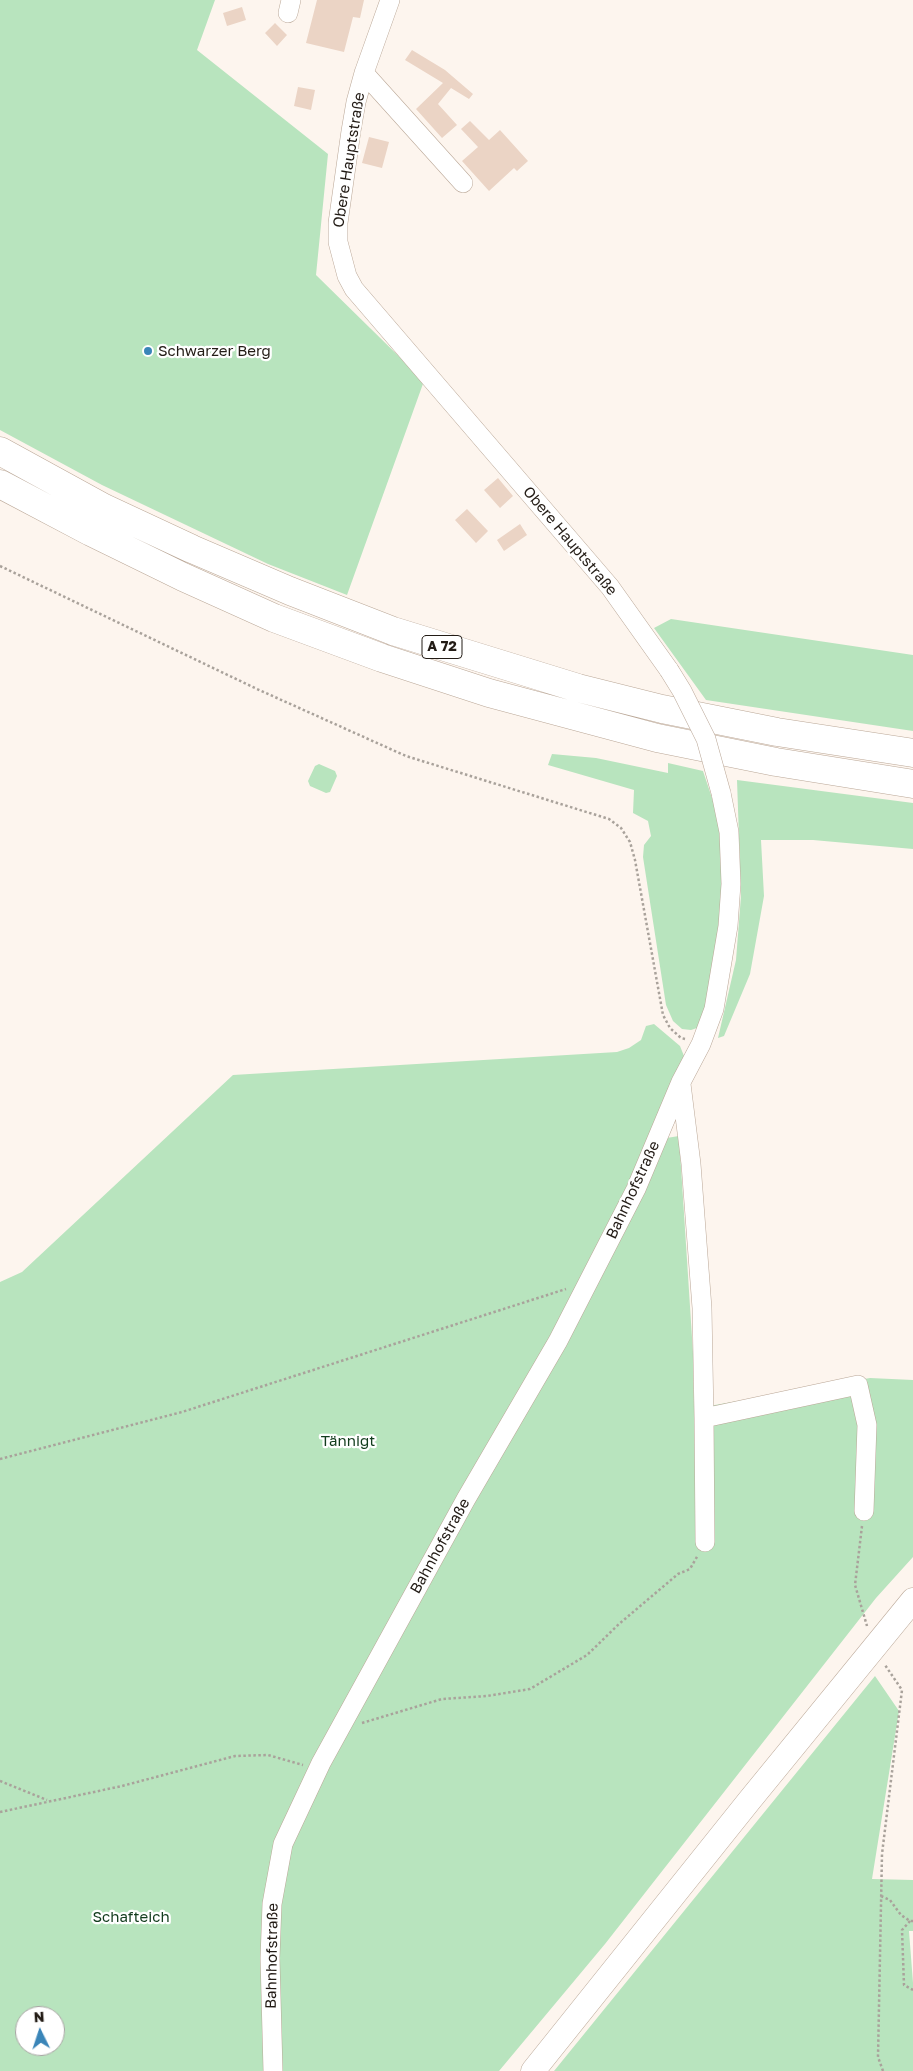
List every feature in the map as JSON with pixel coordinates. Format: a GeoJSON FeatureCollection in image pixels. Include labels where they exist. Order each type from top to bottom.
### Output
{"type":"FeatureCollection","features":[{"type":"Feature","properties":{"kind":"highway","name":"A 72"},"geometry":{"type":"LineString","coordinates":[[0,451],[104,508],[192,549],[290,591],[393,631],[560,683],[662,709],[777,732],[913,753]]}},
{"type":"Feature","properties":{"kind":"highway","name":"A 72"},"geometry":{"type":"LineString","coordinates":[[0,484],[91,532],[274,618],[391,660],[489,692],[657,738],[776,762],[913,784]]}},
{"type":"Feature","properties":{"kind":"main road"},"geometry":{"type":"LineString","coordinates":[[533,2071],[913,1600]]}},
{"type":"Feature","properties":{"kind":"street","name":"Obere Hauptstraße"},"geometry":{"type":"LineString","coordinates":[[390,0],[364,73],[356,102],[338,223],[338,242],[347,276],[354,289],[610,587],[670,670],[706,740],[722,794],[729,832],[730,884],[728,926],[714,1009],[701,1044]]}},
{"type":"Feature","properties":{"kind":"street","name":"Obere Hauptstraße"},"geometry":{"type":"LineString","coordinates":[[364,73],[463,183]]}},
{"type":"Feature","properties":{"kind":"street","name":"Bahnhofstraße"},"geometry":{"type":"LineString","coordinates":[[273,2071],[270,1958],[272,1904],[283,1844],[339,1730],[466,1499],[558,1341],[636,1189],[681,1082],[701,1044]]}},
{"type":"Feature","properties":{"kind":"street"},"geometry":{"type":"LineString","coordinates":[[681,1082],[691,1164],[702,1308],[705,1542]]}},
{"type":"Feature","properties":{"kind":"street"},"geometry":{"type":"LineString","coordinates":[[704,1418],[858,1384],[867,1425],[864,1511]]}},
{"type":"Feature","properties":{"kind":"path"},"geometry":{"type":"LineString","coordinates":[[0,566],[257,689],[406,756],[609,819],[621,828],[630,842],[636,860],[663,1015],[670,1028],[681,1038],[701,1044]]}},
{"type":"Feature","properties":{"kind":"path"},"geometry":{"type":"LineString","coordinates":[[0,1459],[182,1412],[589,1281]]}},
{"type":"Feature","properties":{"kind":"path"},"geometry":{"type":"LineString","coordinates":[[864,1511],[855,1585],[874,1648],[902,1690],[882,1854],[878,2057],[883,2071]]}},
{"type":"Feature","properties":{"kind":"path"},"geometry":{"type":"LineString","coordinates":[[339,1730],[442,1699],[487,1696],[530,1689],[587,1655],[619,1624],[678,1574],[690,1569],[705,1542]]}},
{"type":"Feature","properties":{"kind":"path"},"geometry":{"type":"LineString","coordinates":[[0,1812],[122,1786],[236,1756],[268,1755],[306,1766],[315,1776]]}},
{"type":"Feature","properties":{"kind":"path"},"geometry":{"type":"LineString","coordinates":[[0,1781],[48,1801]]}},
{"type":"Feature","properties":{"kind":"path"},"geometry":{"type":"LineString","coordinates":[[882,1896],[890,1900],[901,1915],[911,1921],[902,1930],[904,1985],[913,1990]]}},
{"type":"Feature","properties":{"kind":"green space"},"geometry":{"type":"Polygon","coordinates":[[[0,0],[215,0],[197,50],[328,154],[316,275],[424,381],[347,595],[268,564],[102,485],[0,430],[0,0]]]}},
{"type":"Feature","properties":{"kind":"green space"},"geometry":{"type":"Polygon","coordinates":[[[671,619],[913,655],[913,731],[706,700],[654,628],[671,619]]]}},
{"type":"Feature","properties":{"kind":"green space"},"geometry":{"type":"Polygon","coordinates":[[[552,754],[596,758],[668,773],[668,763],[703,771],[718,816],[725,867],[718,957],[700,1027],[691,1030],[682,1029],[673,1021],[666,1005],[643,857],[644,845],[651,836],[648,821],[633,813],[634,790],[548,765],[552,754]]]}},
{"type":"Feature","properties":{"kind":"green space"},"geometry":{"type":"Polygon","coordinates":[[[319,764],[335,771],[337,776],[330,792],[326,793],[310,786],[308,781],[315,766],[319,764]]]}},
{"type":"Feature","properties":{"kind":"green space"},"geometry":{"type":"Polygon","coordinates":[[[737,780],[913,803],[913,849],[813,840],[761,840],[764,896],[750,974],[724,1036],[718,1038],[736,960],[741,896],[737,780]]]}},
{"type":"Feature","properties":{"kind":"green space","name":"Tännigt"},"geometry":{"type":"Polygon","coordinates":[[[654,1024],[680,1046],[684,1056],[684,1068],[654,1140],[679,1136],[693,1353],[694,1407],[870,1378],[913,1380],[913,1557],[876,1598],[605,1944],[499,2071],[0,2071],[0,1282],[22,1272],[233,1075],[617,1052],[629,1048],[641,1040],[646,1026],[654,1024]]]}},
{"type":"Feature","properties":{"kind":"green space"},"geometry":{"type":"Polygon","coordinates":[[[875,1676],[899,1711],[872,1879],[913,1880],[913,1931],[909,1931],[913,1983],[913,2071],[554,2071],[875,1676]]]}},
{"type":"Feature","properties":{"kind":"building"},"geometry":{"type":"Polygon","coordinates":[[[317,0],[364,0],[360,18],[353,17],[344,52],[306,43],[317,0]]]}},
{"type":"Feature","properties":{"kind":"building"},"geometry":{"type":"Polygon","coordinates":[[[242,7],[246,20],[227,26],[223,13],[242,7]]]}},
{"type":"Feature","properties":{"kind":"building"},"geometry":{"type":"Polygon","coordinates":[[[275,23],[287,35],[277,46],[265,33],[275,23]]]}},
{"type":"Feature","properties":{"kind":"building"},"geometry":{"type":"Polygon","coordinates":[[[412,50],[445,70],[473,94],[469,99],[451,88],[438,104],[457,125],[442,138],[416,109],[443,83],[405,60],[412,50]]]}},
{"type":"Feature","properties":{"kind":"building"},"geometry":{"type":"Polygon","coordinates":[[[298,87],[315,90],[311,110],[294,106],[298,87]]]}},
{"type":"Feature","properties":{"kind":"building"},"geometry":{"type":"Polygon","coordinates":[[[470,121],[489,140],[500,130],[528,161],[517,171],[514,168],[489,191],[462,161],[478,147],[461,129],[470,121]]]}},
{"type":"Feature","properties":{"kind":"building"},"geometry":{"type":"Polygon","coordinates":[[[369,137],[389,142],[382,168],[362,163],[369,137]]]}},
{"type":"Feature","properties":{"kind":"building"},"geometry":{"type":"Polygon","coordinates":[[[498,478],[513,496],[500,508],[484,490],[498,478]]]}},
{"type":"Feature","properties":{"kind":"building"},"geometry":{"type":"Polygon","coordinates":[[[467,509],[488,531],[476,543],[455,520],[467,509]]]}},
{"type":"Feature","properties":{"kind":"building"},"geometry":{"type":"Polygon","coordinates":[[[520,524],[527,535],[504,551],[497,540],[520,524]]]}},
{"type":"Feature","properties":{"kind":"place","name":"Schwarzer Berg"},"geometry":{"type":"Point","coordinates":[148,351]}},
{"type":"Feature","properties":{"kind":"park label","name":"Schafteich"},"geometry":{"type":"Point","coordinates":[131,1917]}}]}
